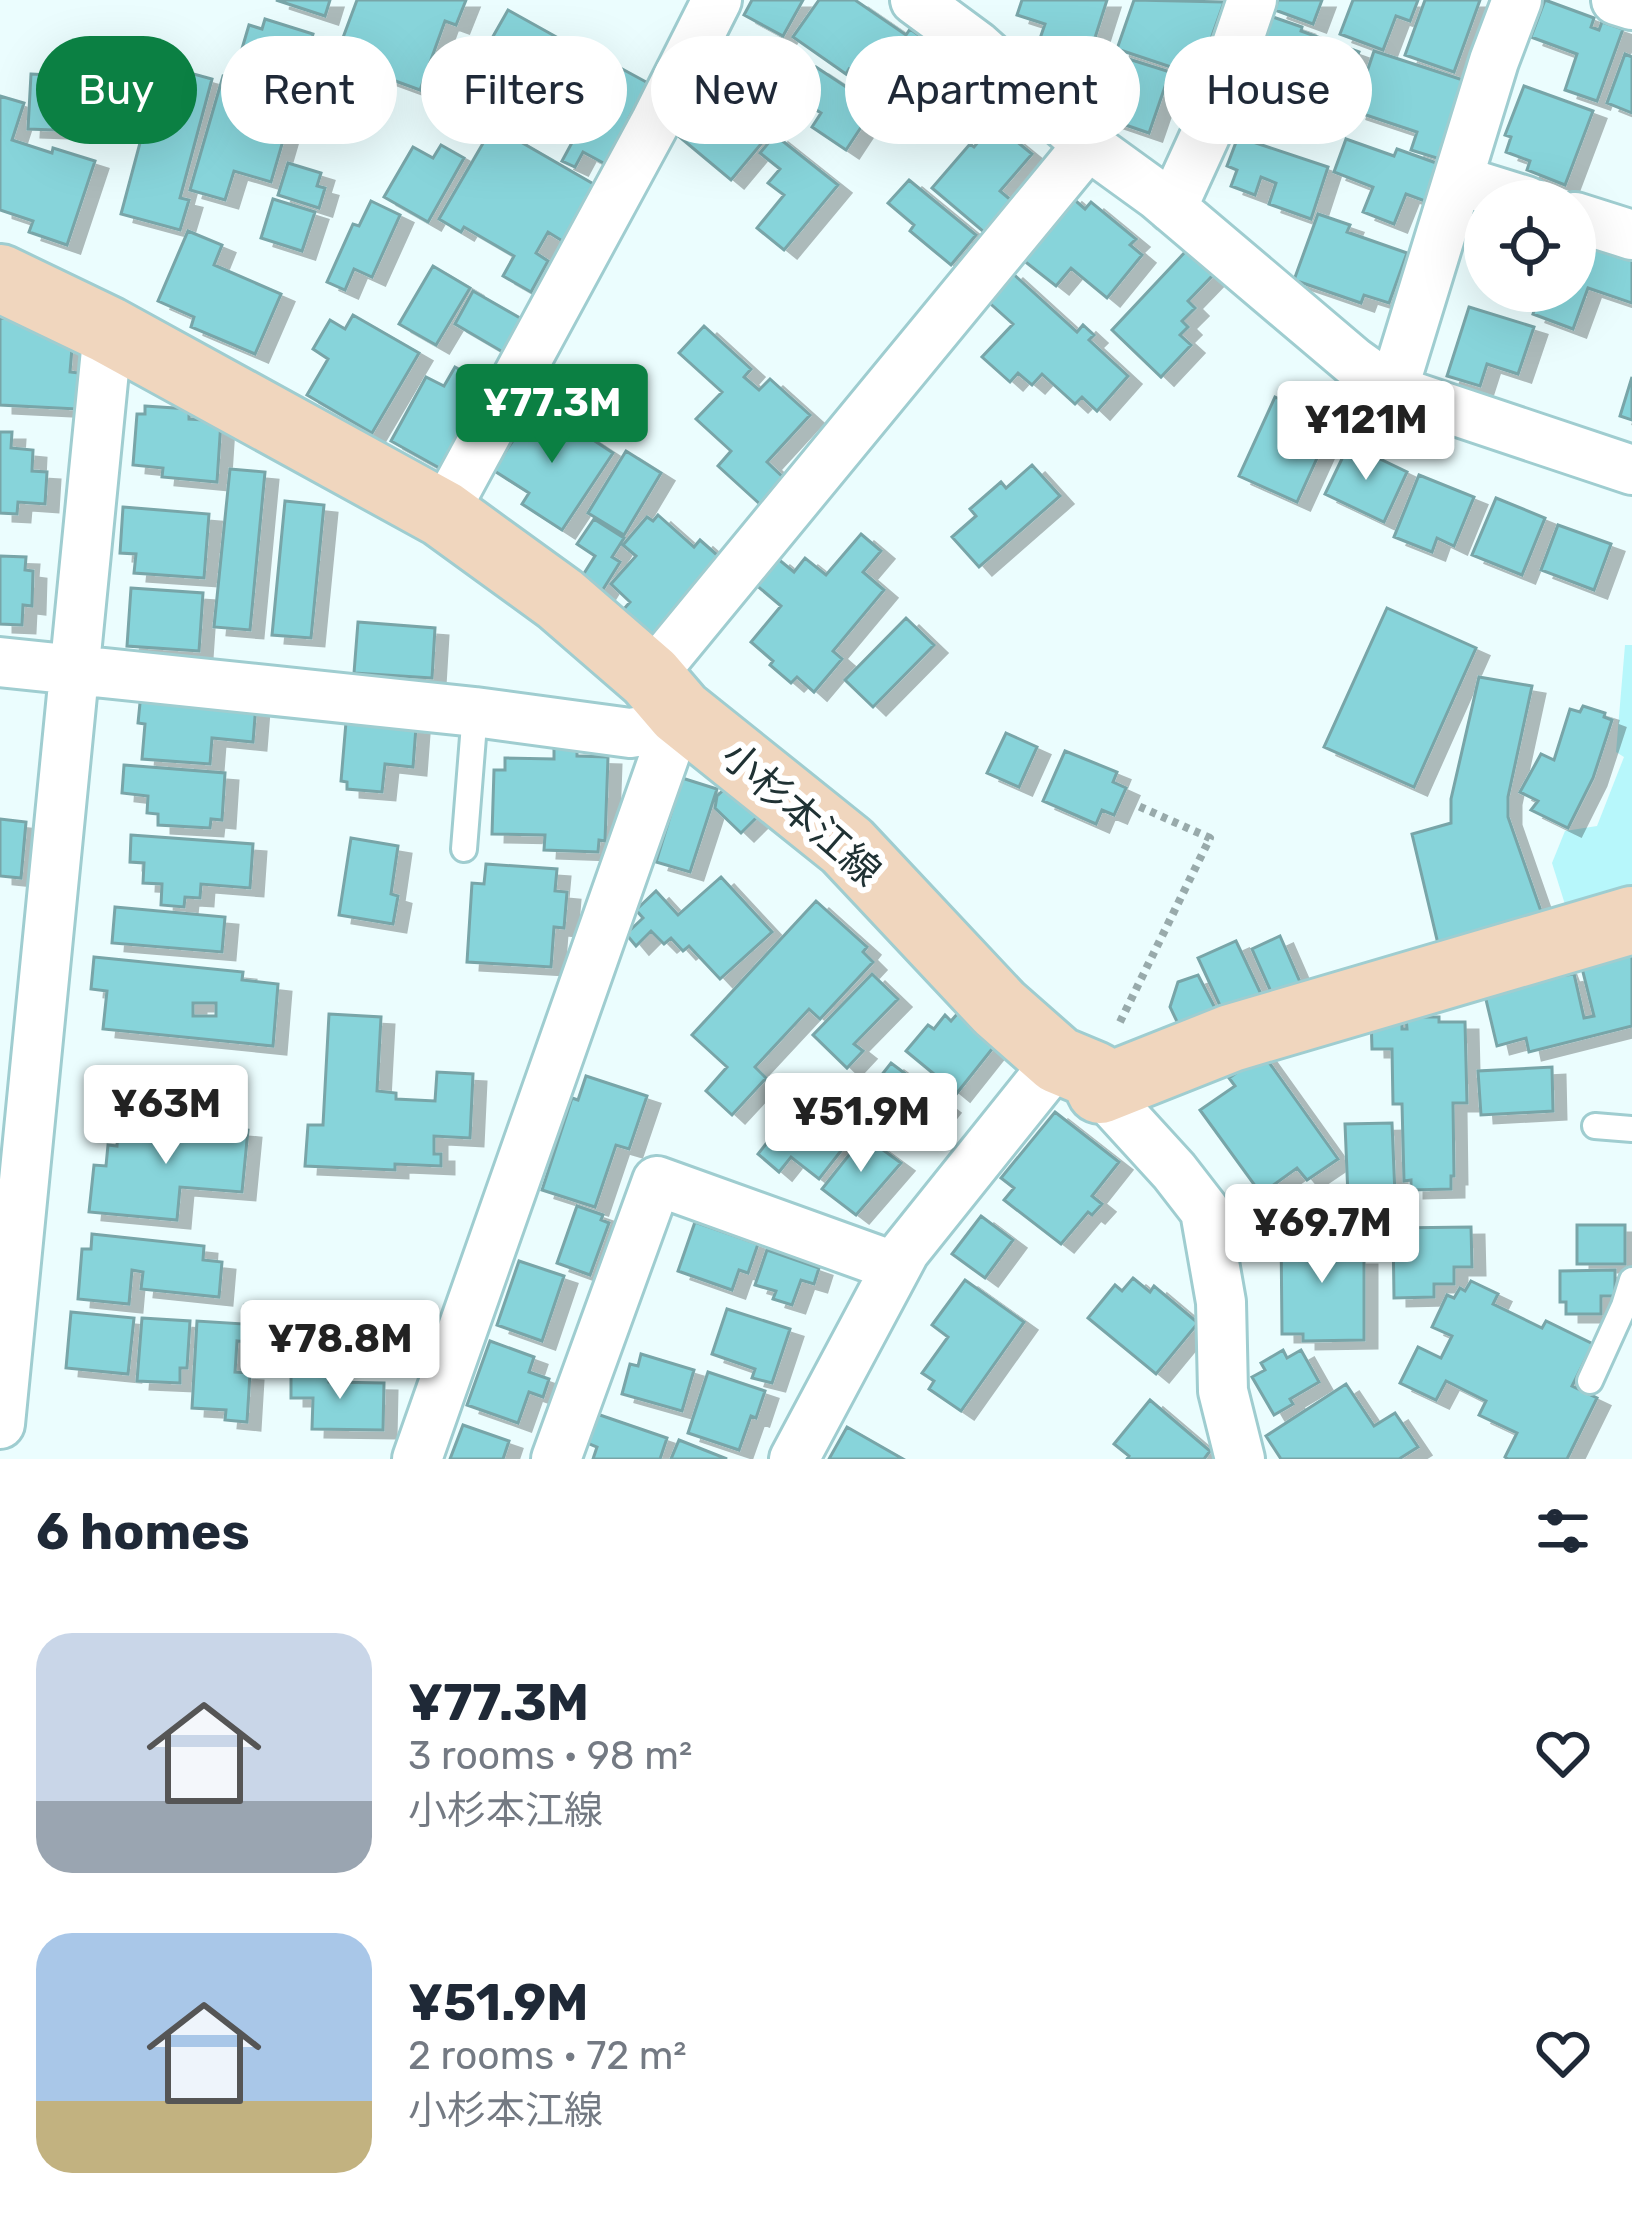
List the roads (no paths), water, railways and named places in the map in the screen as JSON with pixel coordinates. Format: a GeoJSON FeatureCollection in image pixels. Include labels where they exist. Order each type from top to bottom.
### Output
{"type":"FeatureCollection","features":[{"type":"Feature","properties":{"kind":"main road","name":"小杉本江線"},"geometry":{"type":"LineString","coordinates":[[0,278],[107,330],[443,514],[560,599],[847,846],[999,1008],[1084,1075]]}},
{"type":"Feature","properties":{"kind":"main road"},"geometry":{"type":"LineString","coordinates":[[1084,1075],[1231,1038],[1632,920]]}},
{"type":"Feature","properties":{"kind":"street"},"geometry":{"type":"LineString","coordinates":[[443,514],[717,0]]}},
{"type":"Feature","properties":{"kind":"street"},"geometry":{"type":"LineString","coordinates":[[915,0],[984,23],[1088,145],[1393,390],[1632,470]]}},
{"type":"Feature","properties":{"kind":"street"},"geometry":{"type":"LineString","coordinates":[[1172,208],[1209,127],[1252,0]]}},
{"type":"Feature","properties":{"kind":"street"},"geometry":{"type":"LineString","coordinates":[[1393,390],[1517,0]]}},
{"type":"Feature","properties":{"kind":"street"},"geometry":{"type":"LineString","coordinates":[[1616,0],[1632,5]]}},
{"type":"Feature","properties":{"kind":"street"},"geometry":{"type":"LineString","coordinates":[[417,1459],[665,694],[1088,145]]}},
{"type":"Feature","properties":{"kind":"street"},"geometry":{"type":"LineString","coordinates":[[1458,179],[1464,181]]}},
{"type":"Feature","properties":{"kind":"street"},"geometry":{"type":"LineString","coordinates":[[1596,224],[1632,235]]}},
{"type":"Feature","properties":{"kind":"street"},"geometry":{"type":"LineString","coordinates":[[0,1424],[107,330]]}},
{"type":"Feature","properties":{"kind":"street"},"geometry":{"type":"LineString","coordinates":[[0,662],[630,733],[656,729],[665,694]]}},
{"type":"Feature","properties":{"kind":"street"},"geometry":{"type":"LineString","coordinates":[[794,1459],[904,1251],[1084,1075],[1205,1211],[1222,1302],[1223,1391],[1240,1459]]}},
{"type":"Feature","properties":{"kind":"street"},"geometry":{"type":"LineString","coordinates":[[556,1459],[657,1181],[896,1268]]}},
{"type":"Feature","properties":{"kind":"lane"},"geometry":{"type":"LineString","coordinates":[[464,849],[475,712]]}},
{"type":"Feature","properties":{"kind":"lane"},"geometry":{"type":"LineString","coordinates":[[1595,1126],[1632,1129]]}},
{"type":"Feature","properties":{"kind":"lane"},"geometry":{"type":"LineString","coordinates":[[1590,1381],[1632,1280]]}}]}
